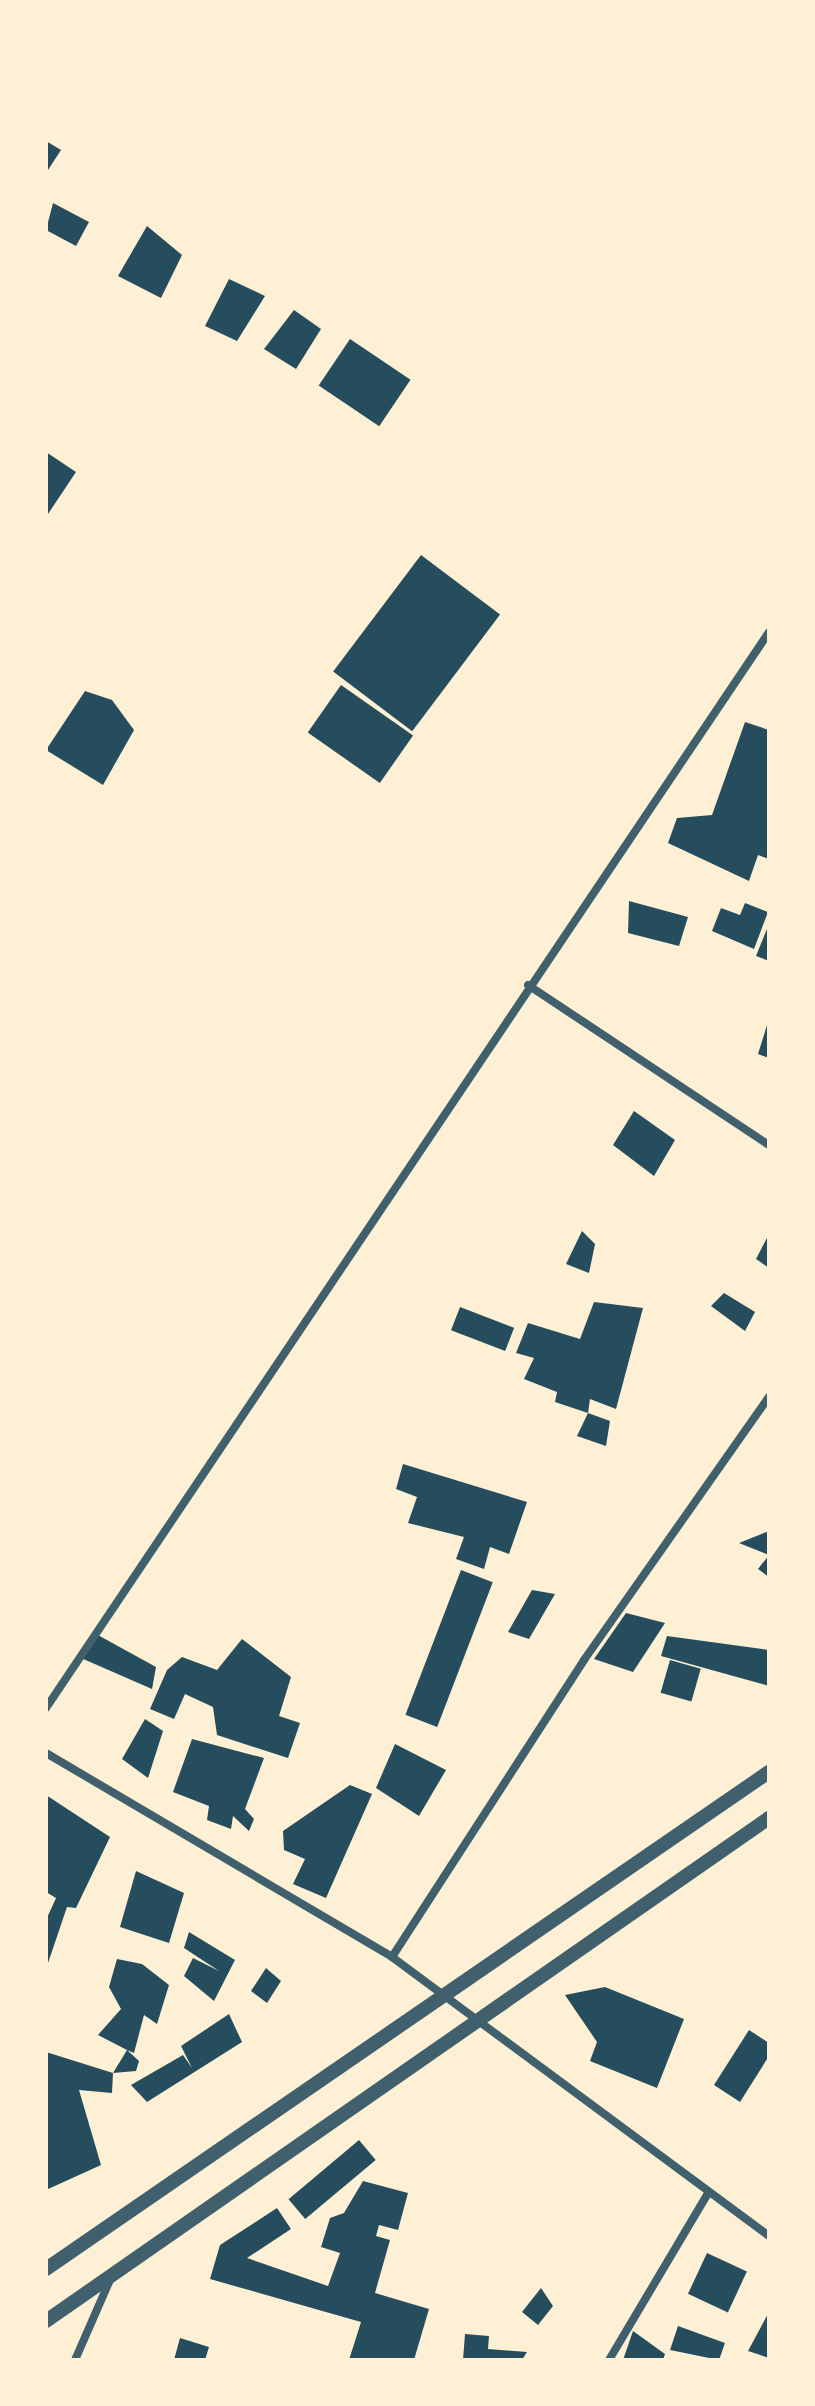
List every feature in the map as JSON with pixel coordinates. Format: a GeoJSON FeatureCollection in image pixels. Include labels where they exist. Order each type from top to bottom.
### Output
{"type":"FeatureCollection","features":[{"type":"Feature","properties":{"kind":"street"},"geometry":{"type":"LineString","coordinates":[[46,1708],[528,985],[769,632]]}},
{"type":"Feature","properties":{"kind":"street"},"geometry":{"type":"LineString","coordinates":[[528,985],[769,1145]]}},
{"type":"Feature","properties":{"kind":"street"},"geometry":{"type":"LineString","coordinates":[[392,1957],[584,1660],[769,1397]]}},
{"type":"Feature","properties":{"kind":"street"},"geometry":{"type":"LineString","coordinates":[[46,1753],[392,1957],[473,2024],[707,2195],[769,2236]]}},
{"type":"Feature","properties":{"kind":"street"},"geometry":{"type":"LineString","coordinates":[[46,2269],[769,1772]]}},
{"type":"Feature","properties":{"kind":"street"},"geometry":{"type":"LineString","coordinates":[[46,2321],[769,1818]]}},
{"type":"Feature","properties":{"kind":"street"},"geometry":{"type":"LineString","coordinates":[[609,2360],[707,2195]]}},
{"type":"Feature","properties":{"kind":"street"},"geometry":{"type":"LineString","coordinates":[[75,2360],[112,2275]]}},
{"type":"Feature","properties":{"kind":"building"},"geometry":{"type":"Polygon","coordinates":[[[46,141],[61,150],[46,173],[46,141]]]}},
{"type":"Feature","properties":{"kind":"building"},"geometry":{"type":"Polygon","coordinates":[[[53,203],[89,222],[76,246],[46,230],[53,203]]]}},
{"type":"Feature","properties":{"kind":"building"},"geometry":{"type":"Polygon","coordinates":[[[147,226],[182,255],[161,298],[118,276],[147,226]]]}},
{"type":"Feature","properties":{"kind":"building"},"geometry":{"type":"Polygon","coordinates":[[[229,279],[265,296],[237,341],[205,326],[229,279]]]}},
{"type":"Feature","properties":{"kind":"building"},"geometry":{"type":"Polygon","coordinates":[[[294,310],[321,329],[296,369],[264,349],[294,310]]]}},
{"type":"Feature","properties":{"kind":"building"},"geometry":{"type":"Polygon","coordinates":[[[350,339],[411,380],[379,426],[319,385],[350,339]]]}},
{"type":"Feature","properties":{"kind":"building"},"geometry":{"type":"Polygon","coordinates":[[[46,452],[76,472],[46,517],[46,452]]]}},
{"type":"Feature","properties":{"kind":"building"},"geometry":{"type":"Polygon","coordinates":[[[421,555],[500,615],[412,731],[333,672],[421,555]]]}},
{"type":"Feature","properties":{"kind":"building"},"geometry":{"type":"Polygon","coordinates":[[[341,685],[413,735],[380,783],[308,733],[341,685]]]}},
{"type":"Feature","properties":{"kind":"building"},"geometry":{"type":"Polygon","coordinates":[[[85,691],[112,700],[134,730],[103,785],[46,750],[85,691]]]}},
{"type":"Feature","properties":{"kind":"building"},"geometry":{"type":"Polygon","coordinates":[[[745,722],[769,730],[769,859],[758,855],[749,881],[668,843],[677,818],[712,815],[745,722]]]}},
{"type":"Feature","properties":{"kind":"building"},"geometry":{"type":"Polygon","coordinates":[[[629,901],[688,917],[679,946],[628,933],[629,901]]]}},
{"type":"Feature","properties":{"kind":"building"},"geometry":{"type":"Polygon","coordinates":[[[745,903],[768,912],[754,949],[712,931],[721,908],[740,915],[745,903]]]}},
{"type":"Feature","properties":{"kind":"building"},"geometry":{"type":"Polygon","coordinates":[[[769,924],[769,961],[756,956],[769,924]]]}},
{"type":"Feature","properties":{"kind":"building"},"geometry":{"type":"Polygon","coordinates":[[[769,1022],[769,1058],[758,1054],[769,1022]]]}},
{"type":"Feature","properties":{"kind":"building"},"geometry":{"type":"Polygon","coordinates":[[[634,1111],[675,1140],[654,1176],[613,1145],[634,1111]]]}},
{"type":"Feature","properties":{"kind":"building"},"geometry":{"type":"Polygon","coordinates":[[[582,1231],[595,1244],[589,1273],[566,1264],[582,1231]]]}},
{"type":"Feature","properties":{"kind":"building"},"geometry":{"type":"Polygon","coordinates":[[[769,1234],[769,1268],[756,1259],[769,1234]]]}},
{"type":"Feature","properties":{"kind":"building"},"geometry":{"type":"Polygon","coordinates":[[[724,1293],[755,1312],[745,1331],[711,1306],[724,1293]]]}},
{"type":"Feature","properties":{"kind":"building"},"geometry":{"type":"Polygon","coordinates":[[[594,1302],[643,1308],[616,1409],[590,1399],[588,1413],[555,1402],[557,1392],[524,1379],[534,1358],[516,1353],[528,1323],[580,1339],[594,1302]]]}},
{"type":"Feature","properties":{"kind":"building"},"geometry":{"type":"Polygon","coordinates":[[[460,1307],[514,1328],[505,1351],[451,1330],[460,1307]]]}},
{"type":"Feature","properties":{"kind":"building"},"geometry":{"type":"Polygon","coordinates":[[[588,1413],[610,1421],[606,1446],[577,1436],[588,1413]]]}},
{"type":"Feature","properties":{"kind":"building"},"geometry":{"type":"Polygon","coordinates":[[[403,1464],[527,1502],[509,1554],[490,1547],[484,1569],[456,1559],[464,1537],[408,1523],[417,1497],[396,1489],[403,1464]]]}},
{"type":"Feature","properties":{"kind":"building"},"geometry":{"type":"Polygon","coordinates":[[[769,1531],[769,1555],[739,1543],[769,1531]]]}},
{"type":"Feature","properties":{"kind":"building"},"geometry":{"type":"Polygon","coordinates":[[[769,1555],[769,1577],[758,1569],[769,1555]]]}},
{"type":"Feature","properties":{"kind":"building"},"geometry":{"type":"Polygon","coordinates":[[[461,1570],[493,1582],[437,1727],[405,1715],[461,1570]]]}},
{"type":"Feature","properties":{"kind":"building"},"geometry":{"type":"Polygon","coordinates":[[[532,1590],[555,1594],[529,1639],[508,1632],[532,1590]]]}},
{"type":"Feature","properties":{"kind":"building"},"geometry":{"type":"Polygon","coordinates":[[[626,1613],[665,1623],[633,1672],[594,1659],[626,1613]]]}},
{"type":"Feature","properties":{"kind":"building"},"geometry":{"type":"Polygon","coordinates":[[[96,1634],[156,1667],[152,1689],[81,1658],[96,1634]]]}},
{"type":"Feature","properties":{"kind":"building"},"geometry":{"type":"Polygon","coordinates":[[[667,1636],[769,1650],[769,1686],[661,1656],[667,1636]]]}},
{"type":"Feature","properties":{"kind":"building"},"geometry":{"type":"Polygon","coordinates":[[[242,1639],[291,1677],[279,1716],[300,1723],[288,1758],[217,1735],[213,1707],[185,1694],[174,1719],[150,1709],[167,1670],[182,1657],[217,1670],[242,1639]]]}},
{"type":"Feature","properties":{"kind":"building"},"geometry":{"type":"Polygon","coordinates":[[[670,1660],[701,1669],[691,1702],[661,1693],[670,1660]]]}},
{"type":"Feature","properties":{"kind":"building"},"geometry":{"type":"Polygon","coordinates":[[[145,1719],[163,1731],[148,1778],[122,1759],[145,1719]]]}},
{"type":"Feature","properties":{"kind":"building"},"geometry":{"type":"Polygon","coordinates":[[[192,1739],[264,1758],[245,1809],[254,1819],[249,1831],[233,1816],[231,1829],[207,1820],[209,1806],[173,1792],[192,1739]]]}},
{"type":"Feature","properties":{"kind":"building"},"geometry":{"type":"Polygon","coordinates":[[[395,1744],[446,1770],[419,1816],[376,1788],[395,1744]]]}},
{"type":"Feature","properties":{"kind":"building"},"geometry":{"type":"Polygon","coordinates":[[[350,1785],[372,1794],[326,1898],[293,1884],[305,1859],[284,1850],[283,1831],[350,1785]]]}},
{"type":"Feature","properties":{"kind":"building"},"geometry":{"type":"Polygon","coordinates":[[[46,1795],[110,1837],[76,1908],[67,1907],[47,1966],[46,1920],[56,1898],[46,1892],[46,1795]]]}},
{"type":"Feature","properties":{"kind":"building"},"geometry":{"type":"Polygon","coordinates":[[[136,1871],[184,1893],[169,1943],[120,1927],[136,1871]]]}},
{"type":"Feature","properties":{"kind":"building"},"geometry":{"type":"Polygon","coordinates":[[[189,1932],[235,1960],[214,2001],[184,1976],[193,1958],[219,1971],[184,1948],[189,1932]]]}},
{"type":"Feature","properties":{"kind":"building"},"geometry":{"type":"Polygon","coordinates":[[[117,1959],[142,1964],[169,1985],[157,2024],[144,2015],[134,2053],[98,2035],[121,2009],[109,1987],[117,1959]]]}},
{"type":"Feature","properties":{"kind":"building"},"geometry":{"type":"Polygon","coordinates":[[[266,1968],[281,1981],[267,2003],[251,1991],[266,1968]]]}},
{"type":"Feature","properties":{"kind":"building"},"geometry":{"type":"Polygon","coordinates":[[[605,1987],[684,2019],[657,2088],[590,2061],[597,2042],[565,1995],[605,1987]]]}},
{"type":"Feature","properties":{"kind":"building"},"geometry":{"type":"Polygon","coordinates":[[[229,2014],[242,2042],[147,2102],[131,2085],[183,2055],[192,2068],[181,2046],[229,2014]]]}},
{"type":"Feature","properties":{"kind":"building"},"geometry":{"type":"Polygon","coordinates":[[[749,2030],[769,2043],[769,2056],[740,2102],[714,2085],[749,2030]]]}},
{"type":"Feature","properties":{"kind":"building"},"geometry":{"type":"Polygon","coordinates":[[[127,2050],[139,2061],[136,2071],[113,2073],[127,2050]]]}},
{"type":"Feature","properties":{"kind":"building"},"geometry":{"type":"Polygon","coordinates":[[[46,2052],[113,2073],[112,2093],[79,2090],[101,2165],[46,2190],[46,2052]]]}},
{"type":"Feature","properties":{"kind":"building"},"geometry":{"type":"Polygon","coordinates":[[[359,2140],[376,2160],[305,2219],[289,2199],[359,2140]]]}},
{"type":"Feature","properties":{"kind":"building"},"geometry":{"type":"Polygon","coordinates":[[[363,2181],[408,2193],[398,2230],[379,2225],[376,2236],[390,2240],[375,2293],[429,2309],[414,2360],[349,2360],[361,2322],[210,2279],[220,2245],[277,2208],[291,2229],[247,2258],[328,2286],[340,2253],[321,2247],[330,2218],[344,2213],[363,2181]]]}},
{"type":"Feature","properties":{"kind":"building"},"geometry":{"type":"Polygon","coordinates":[[[707,2253],[747,2272],[728,2312],[688,2294],[707,2253]]]}},
{"type":"Feature","properties":{"kind":"building"},"geometry":{"type":"Polygon","coordinates":[[[541,2288],[553,2306],[538,2325],[522,2312],[541,2288]]]}},
{"type":"Feature","properties":{"kind":"building"},"geometry":{"type":"Polygon","coordinates":[[[769,2312],[769,2358],[748,2351],[769,2312]]]}},
{"type":"Feature","properties":{"kind":"building"},"geometry":{"type":"Polygon","coordinates":[[[678,2326],[725,2343],[719,2360],[670,2350],[678,2326]]]}},
{"type":"Feature","properties":{"kind":"building"},"geometry":{"type":"Polygon","coordinates":[[[633,2331],[665,2354],[663,2360],[623,2360],[633,2331]]]}},
{"type":"Feature","properties":{"kind":"building"},"geometry":{"type":"Polygon","coordinates":[[[465,2334],[489,2336],[488,2349],[527,2352],[522,2360],[463,2360],[465,2334]]]}},
{"type":"Feature","properties":{"kind":"building"},"geometry":{"type":"Polygon","coordinates":[[[180,2338],[209,2347],[205,2360],[174,2360],[180,2338]]]}}]}
